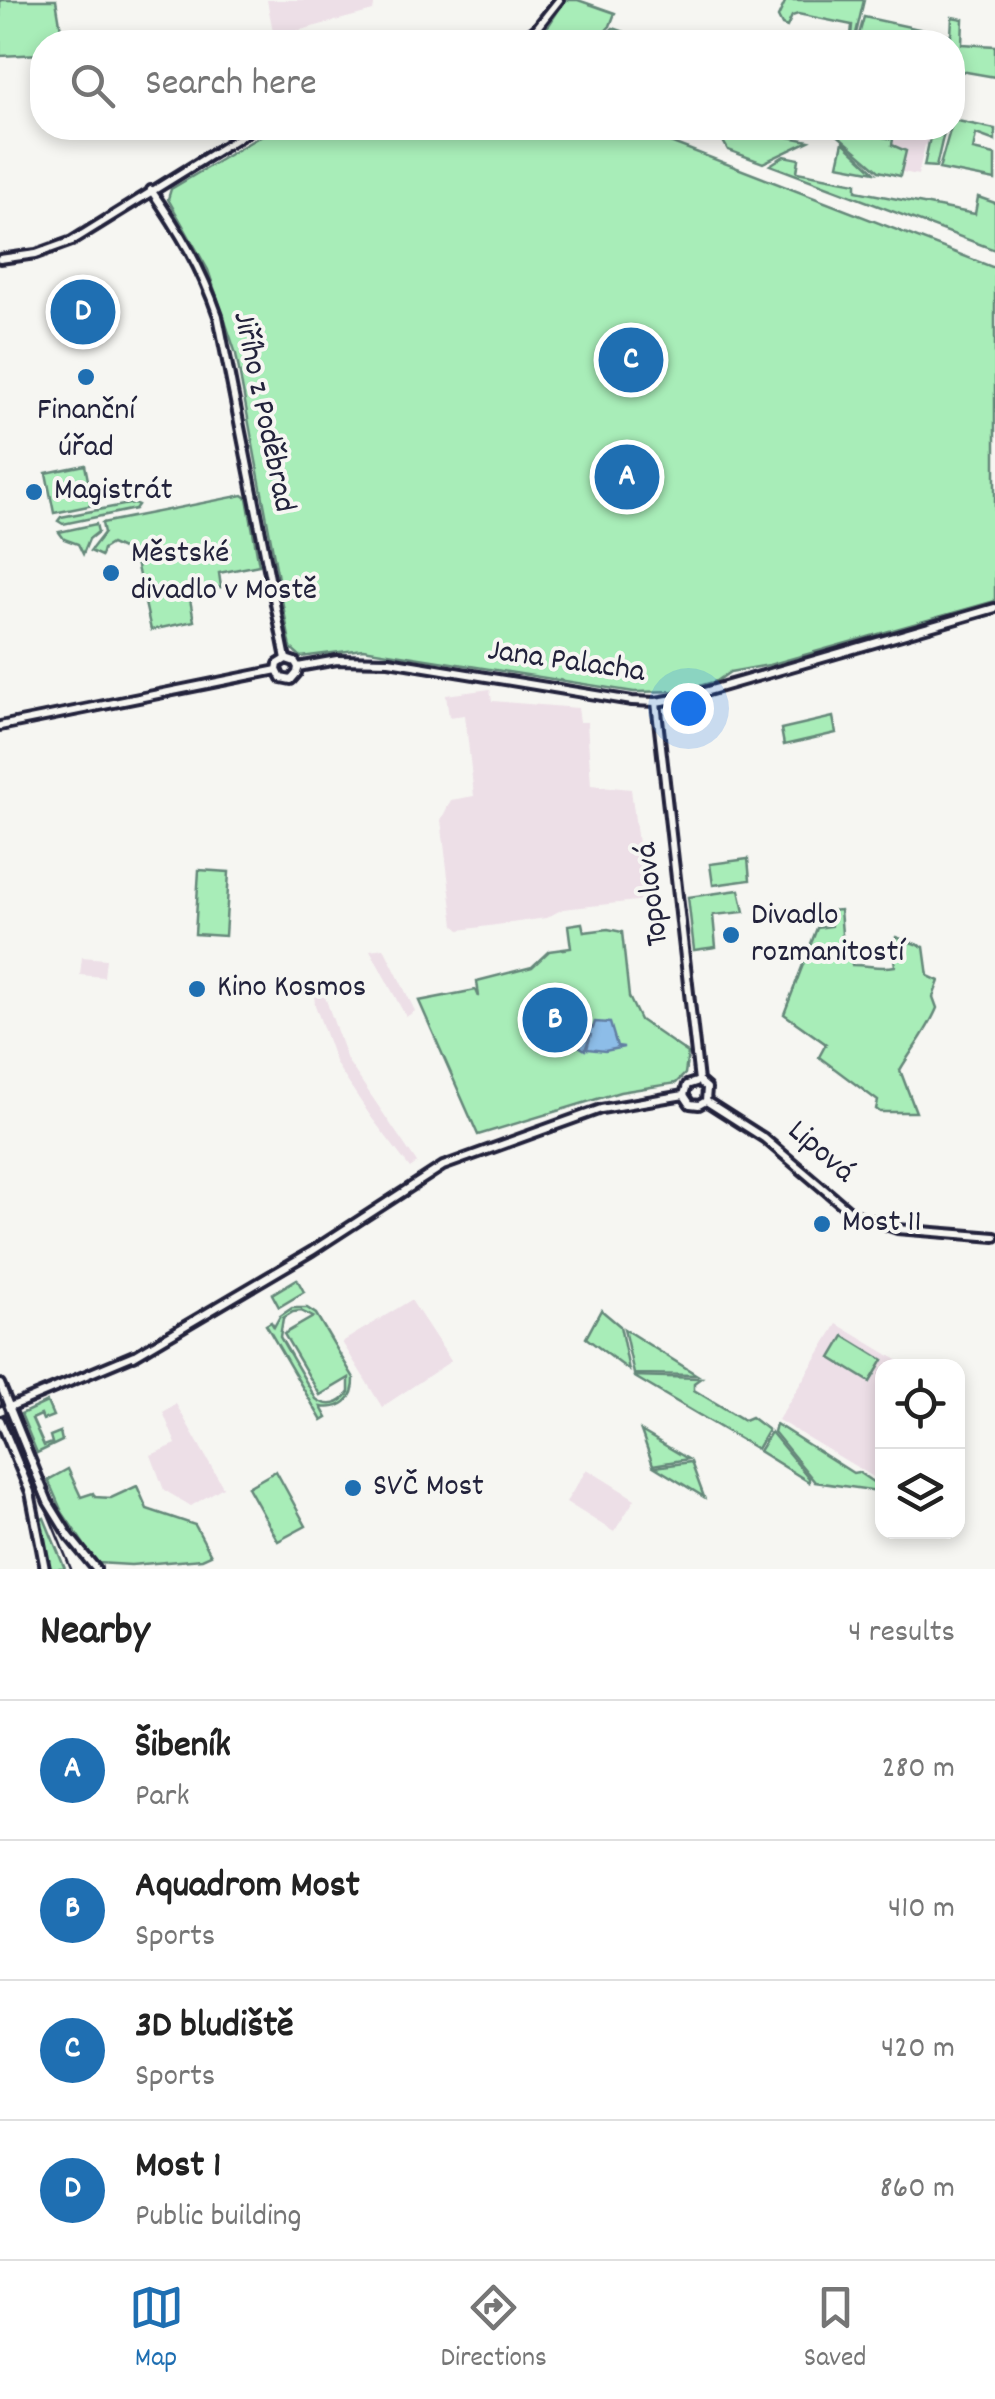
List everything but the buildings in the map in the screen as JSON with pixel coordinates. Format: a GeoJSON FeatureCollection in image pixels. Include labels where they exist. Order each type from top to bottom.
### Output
{"type":"FeatureCollection","features":[{"type":"Feature","properties":{"kind":"street"},"geometry":{"type":"LineString","coordinates":[[535,30],[559,0]]}},
{"type":"Feature","properties":{"kind":"street"},"geometry":{"type":"LineString","coordinates":[[0,259],[36,254],[72,241],[234,140]]}},
{"type":"Feature","properties":{"kind":"street","name":"Jiřího z Poděbrad"},"geometry":{"type":"LineString","coordinates":[[152,190],[205,278],[218,316],[286,659]]}},
{"type":"Feature","properties":{"kind":"street","name":"Jana Palacha"},"geometry":{"type":"LineString","coordinates":[[298,667],[337,660],[388,661],[656,702],[687,697],[995,608]]}},
{"type":"Feature","properties":{"kind":"street"},"geometry":{"type":"LineString","coordinates":[[286,659],[298,667],[296,676],[288,680],[281,678],[277,670],[286,659]]}},
{"type":"Feature","properties":{"kind":"street"},"geometry":{"type":"LineString","coordinates":[[0,726],[277,670]]}},
{"type":"Feature","properties":{"kind":"street","name":"Topolová"},"geometry":{"type":"LineString","coordinates":[[656,702],[699,1082],[707,1088],[706,1101]]}},
{"type":"Feature","properties":{"kind":"street"},"geometry":{"type":"LineString","coordinates":[[0,1411],[169,1338],[443,1166],[602,1109],[684,1094],[687,1085],[699,1082]]}},
{"type":"Feature","properties":{"kind":"street","name":"Lipová"},"geometry":{"type":"LineString","coordinates":[[684,1094],[693,1105],[706,1101],[764,1138],[852,1213],[897,1229],[995,1237]]}},
{"type":"Feature","properties":{"kind":"street"},"geometry":{"type":"LineString","coordinates":[[0,1384],[48,1502],[96,1569]]}},
{"type":"Feature","properties":{"kind":"street"},"geometry":{"type":"LineString","coordinates":[[0,1420],[30,1492],[45,1569]]}},
{"type":"Feature","properties":{"kind":"shaded area"},"geometry":{"type":"Polygon","coordinates":[[[267,0],[375,0],[373,11],[301,30],[273,30],[267,0]]]}},
{"type":"Feature","properties":{"kind":"shaded area"},"geometry":{"type":"Polygon","coordinates":[[[852,140],[942,140],[940,148],[925,145],[918,175],[897,171],[852,140]]]}},
{"type":"Feature","properties":{"kind":"shaded area"},"geometry":{"type":"Polygon","coordinates":[[[490,689],[492,701],[578,708],[580,722],[587,722],[591,785],[631,789],[638,843],[640,849],[646,849],[647,859],[641,860],[646,900],[563,909],[546,918],[460,930],[454,925],[441,820],[451,800],[474,796],[465,715],[449,717],[446,695],[490,689]]]}},
{"type":"Feature","properties":{"kind":"shaded area"},"geometry":{"type":"Polygon","coordinates":[[[384,948],[415,1011],[406,1017],[370,950],[384,948]]]}},
{"type":"Feature","properties":{"kind":"shaded area"},"geometry":{"type":"Polygon","coordinates":[[[82,957],[106,959],[104,977],[80,975],[82,957]]]}},
{"type":"Feature","properties":{"kind":"shaded area"},"geometry":{"type":"Polygon","coordinates":[[[324,994],[347,1060],[417,1163],[410,1168],[336,1064],[315,1005],[314,995],[324,994]]]}},
{"type":"Feature","properties":{"kind":"shaded area"},"geometry":{"type":"Polygon","coordinates":[[[411,1300],[451,1361],[382,1407],[342,1342],[411,1300]]]}},
{"type":"Feature","properties":{"kind":"shaded area"},"geometry":{"type":"Polygon","coordinates":[[[837,1324],[895,1359],[875,1359],[875,1478],[778,1420],[837,1324]]]}},
{"type":"Feature","properties":{"kind":"shaded area"},"geometry":{"type":"Polygon","coordinates":[[[176,1404],[223,1487],[191,1506],[164,1490],[151,1455],[176,1444],[163,1412],[176,1404]]]}},
{"type":"Feature","properties":{"kind":"shaded area"},"geometry":{"type":"Polygon","coordinates":[[[587,1469],[635,1499],[614,1532],[566,1502],[587,1469]]]}},
{"type":"Feature","properties":{"kind":"green space"},"geometry":{"type":"Polygon","coordinates":[[[0,0],[56,0],[61,30],[30,30],[30,55],[0,56],[0,0]]]}},
{"type":"Feature","properties":{"kind":"green space"},"geometry":{"type":"Polygon","coordinates":[[[565,0],[578,0],[615,13],[606,30],[543,30],[565,0]]]}},
{"type":"Feature","properties":{"kind":"green space"},"geometry":{"type":"Polygon","coordinates":[[[786,0],[864,0],[857,30],[852,30],[852,25],[798,14],[792,16],[787,27],[778,17],[786,0]]]}},
{"type":"Feature","properties":{"kind":"green space"},"geometry":{"type":"Polygon","coordinates":[[[864,17],[924,30],[860,30],[864,17]]]}},
{"type":"Feature","properties":{"kind":"green space"},"geometry":{"type":"Polygon","coordinates":[[[952,17],[963,19],[963,30],[951,30],[952,17]]]}},
{"type":"Feature","properties":{"kind":"green space"},"geometry":{"type":"Polygon","coordinates":[[[965,44],[995,46],[995,77],[965,72],[965,44]]]}},
{"type":"Feature","properties":{"kind":"green space"},"geometry":{"type":"Polygon","coordinates":[[[965,123],[995,129],[995,141],[976,134],[973,150],[995,155],[995,180],[939,169],[947,140],[965,140],[965,123]]]}},
{"type":"Feature","properties":{"kind":"green space"},"geometry":{"type":"Polygon","coordinates":[[[254,140],[665,140],[995,268],[995,601],[769,665],[730,672],[717,681],[681,691],[634,692],[363,649],[301,657],[291,648],[236,354],[208,270],[168,199],[171,189],[254,140]]]}},
{"type":"Feature","properties":{"kind":"green space"},"geometry":{"type":"Polygon","coordinates":[[[843,140],[893,140],[892,145],[906,151],[900,176],[879,171],[843,140]]]}},
{"type":"Feature","properties":{"kind":"green space"},"geometry":{"type":"Polygon","coordinates":[[[929,140],[942,140],[936,167],[924,166],[929,140]]]}},
{"type":"Feature","properties":{"kind":"green space"},"geometry":{"type":"Polygon","coordinates":[[[723,141],[809,141],[763,163],[728,150],[723,141]]]}},
{"type":"Feature","properties":{"kind":"green space"},"geometry":{"type":"Polygon","coordinates":[[[843,142],[875,172],[838,165],[843,142]]]}},
{"type":"Feature","properties":{"kind":"green space"},"geometry":{"type":"Polygon","coordinates":[[[784,156],[799,159],[797,172],[856,183],[856,191],[975,214],[978,197],[995,203],[995,250],[770,165],[784,156]]]}},
{"type":"Feature","properties":{"kind":"green space"},"geometry":{"type":"Polygon","coordinates":[[[85,465],[93,505],[54,513],[46,473],[85,465]]]}},
{"type":"Feature","properties":{"kind":"green space"},"geometry":{"type":"Polygon","coordinates":[[[243,495],[247,498],[259,565],[219,573],[221,587],[189,594],[194,621],[151,630],[131,553],[111,544],[101,556],[90,551],[104,533],[102,523],[243,495]]]}},
{"type":"Feature","properties":{"kind":"green space"},"geometry":{"type":"Polygon","coordinates":[[[138,505],[135,509],[63,524],[58,521],[61,517],[138,505]]]}},
{"type":"Feature","properties":{"kind":"green space"},"geometry":{"type":"Polygon","coordinates":[[[96,524],[98,532],[89,539],[83,554],[78,544],[64,539],[59,532],[96,524]]]}},
{"type":"Feature","properties":{"kind":"green space"},"geometry":{"type":"Polygon","coordinates":[[[833,717],[836,733],[784,745],[781,729],[833,717]]]}},
{"type":"Feature","properties":{"kind":"green space"},"geometry":{"type":"Polygon","coordinates":[[[748,859],[750,880],[713,885],[710,864],[748,859]]]}},
{"type":"Feature","properties":{"kind":"green space"},"geometry":{"type":"Polygon","coordinates":[[[199,870],[229,872],[225,936],[195,934],[199,870]]]}},
{"type":"Feature","properties":{"kind":"green space"},"geometry":{"type":"Polygon","coordinates":[[[739,890],[744,912],[713,915],[716,947],[694,950],[688,897],[739,890]]]}},
{"type":"Feature","properties":{"kind":"green space"},"geometry":{"type":"Polygon","coordinates":[[[840,910],[843,945],[850,951],[852,965],[895,966],[892,944],[896,937],[924,947],[928,976],[939,981],[933,997],[937,1008],[900,1070],[916,1112],[880,1112],[876,1109],[878,1101],[819,1057],[826,1044],[784,1014],[817,928],[831,926],[829,911],[840,910]]]}},
{"type":"Feature","properties":{"kind":"green space"},"geometry":{"type":"Polygon","coordinates":[[[582,923],[584,932],[622,932],[629,997],[640,1020],[688,1053],[685,1074],[676,1083],[620,1092],[478,1135],[419,1001],[476,990],[479,997],[477,981],[532,967],[549,951],[571,948],[568,925],[582,923]]]}},
{"type":"Feature","properties":{"kind":"green space"},"geometry":{"type":"Polygon","coordinates":[[[297,1279],[304,1292],[279,1307],[272,1294],[297,1279]]]}},
{"type":"Feature","properties":{"kind":"green space"},"geometry":{"type":"Polygon","coordinates":[[[292,1308],[307,1308],[316,1314],[354,1378],[352,1392],[345,1402],[321,1407],[327,1418],[322,1421],[266,1325],[271,1322],[274,1327],[280,1316],[292,1308]],[[301,1311],[283,1318],[280,1337],[316,1399],[334,1404],[349,1392],[349,1378],[320,1395],[284,1334],[313,1317],[301,1311]]]}},
{"type":"Feature","properties":{"kind":"green space"},"geometry":{"type":"Polygon","coordinates":[[[601,1310],[620,1326],[629,1370],[586,1338],[601,1310]]]}},
{"type":"Feature","properties":{"kind":"green space"},"geometry":{"type":"Polygon","coordinates":[[[624,1329],[697,1375],[634,1374],[624,1329]]]}},
{"type":"Feature","properties":{"kind":"green space"},"geometry":{"type":"Polygon","coordinates":[[[844,1336],[881,1359],[875,1359],[875,1374],[870,1382],[831,1358],[844,1336]]]}},
{"type":"Feature","properties":{"kind":"green space"},"geometry":{"type":"Polygon","coordinates":[[[633,1376],[701,1378],[694,1383],[694,1390],[744,1420],[751,1417],[768,1430],[757,1449],[633,1376]]]}},
{"type":"Feature","properties":{"kind":"green space"},"geometry":{"type":"Polygon","coordinates":[[[47,1402],[53,1416],[32,1419],[44,1446],[52,1443],[50,1436],[60,1432],[62,1441],[37,1453],[21,1414],[47,1402]]]}},
{"type":"Feature","properties":{"kind":"green space"},"geometry":{"type":"Polygon","coordinates":[[[776,1424],[875,1483],[875,1491],[815,1482],[774,1432],[776,1424]]]}},
{"type":"Feature","properties":{"kind":"green space"},"geometry":{"type":"Polygon","coordinates":[[[641,1431],[688,1459],[653,1465],[641,1431]]]}},
{"type":"Feature","properties":{"kind":"green space"},"geometry":{"type":"Polygon","coordinates":[[[771,1432],[809,1478],[809,1482],[759,1451],[771,1432]]]}},
{"type":"Feature","properties":{"kind":"green space"},"geometry":{"type":"Polygon","coordinates":[[[691,1462],[704,1497],[655,1467],[691,1462]]]}},
{"type":"Feature","properties":{"kind":"green space"},"geometry":{"type":"Polygon","coordinates":[[[68,1469],[81,1497],[93,1493],[95,1497],[111,1498],[137,1486],[147,1509],[195,1525],[211,1555],[131,1565],[97,1563],[61,1518],[85,1546],[62,1512],[48,1480],[68,1469]]]}},
{"type":"Feature","properties":{"kind":"green space"},"geometry":{"type":"Polygon","coordinates":[[[276,1471],[306,1526],[278,1541],[248,1487],[276,1471]]]}},
{"type":"Feature","properties":{"kind":"green space"},"geometry":{"type":"Polygon","coordinates":[[[44,1518],[65,1569],[49,1569],[40,1520],[44,1518]]]}},
{"type":"Feature","properties":{"kind":"water"},"geometry":{"type":"Polygon","coordinates":[[[581,1021],[593,1028],[595,1022],[610,1023],[617,1046],[624,1047],[587,1049],[591,1034],[585,1050],[564,1037],[581,1021]]]}},
{"type":"Feature","properties":{"kind":"tram line"},"geometry":{"type":"LineString","coordinates":[[0,1398],[71,1569]]}},
{"type":"Feature","properties":{"kind":"place","name":"Most 1"},"geometry":{"type":"Point","coordinates":[83,312]}},
{"type":"Feature","properties":{"kind":"place","name":"3D bludiště"},"geometry":{"type":"Point","coordinates":[631,360]}},
{"type":"Feature","properties":{"kind":"place","name":"Finanční úřad"},"geometry":{"type":"Point","coordinates":[86,377]}},
{"type":"Feature","properties":{"kind":"place","name":"Šibeník"},"geometry":{"type":"Point","coordinates":[627,477]}},
{"type":"Feature","properties":{"kind":"place","name":"Magistrát"},"geometry":{"type":"Point","coordinates":[34,492]}},
{"type":"Feature","properties":{"kind":"place","name":"Městské divadlo v Mostě"},"geometry":{"type":"Point","coordinates":[111,573]}},
{"type":"Feature","properties":{"kind":"place","name":"Divadlo rozmanitostí"},"geometry":{"type":"Point","coordinates":[731,935]}},
{"type":"Feature","properties":{"kind":"place","name":"Kino Kosmos"},"geometry":{"type":"Point","coordinates":[197,989]}},
{"type":"Feature","properties":{"kind":"place","name":"Aquadrom Most"},"geometry":{"type":"Point","coordinates":[555,1020]}},
{"type":"Feature","properties":{"kind":"place","name":"Most 11"},"geometry":{"type":"Point","coordinates":[822,1224]}},
{"type":"Feature","properties":{"kind":"place","name":"SVČ Most"},"geometry":{"type":"Point","coordinates":[353,1488]}}]}
